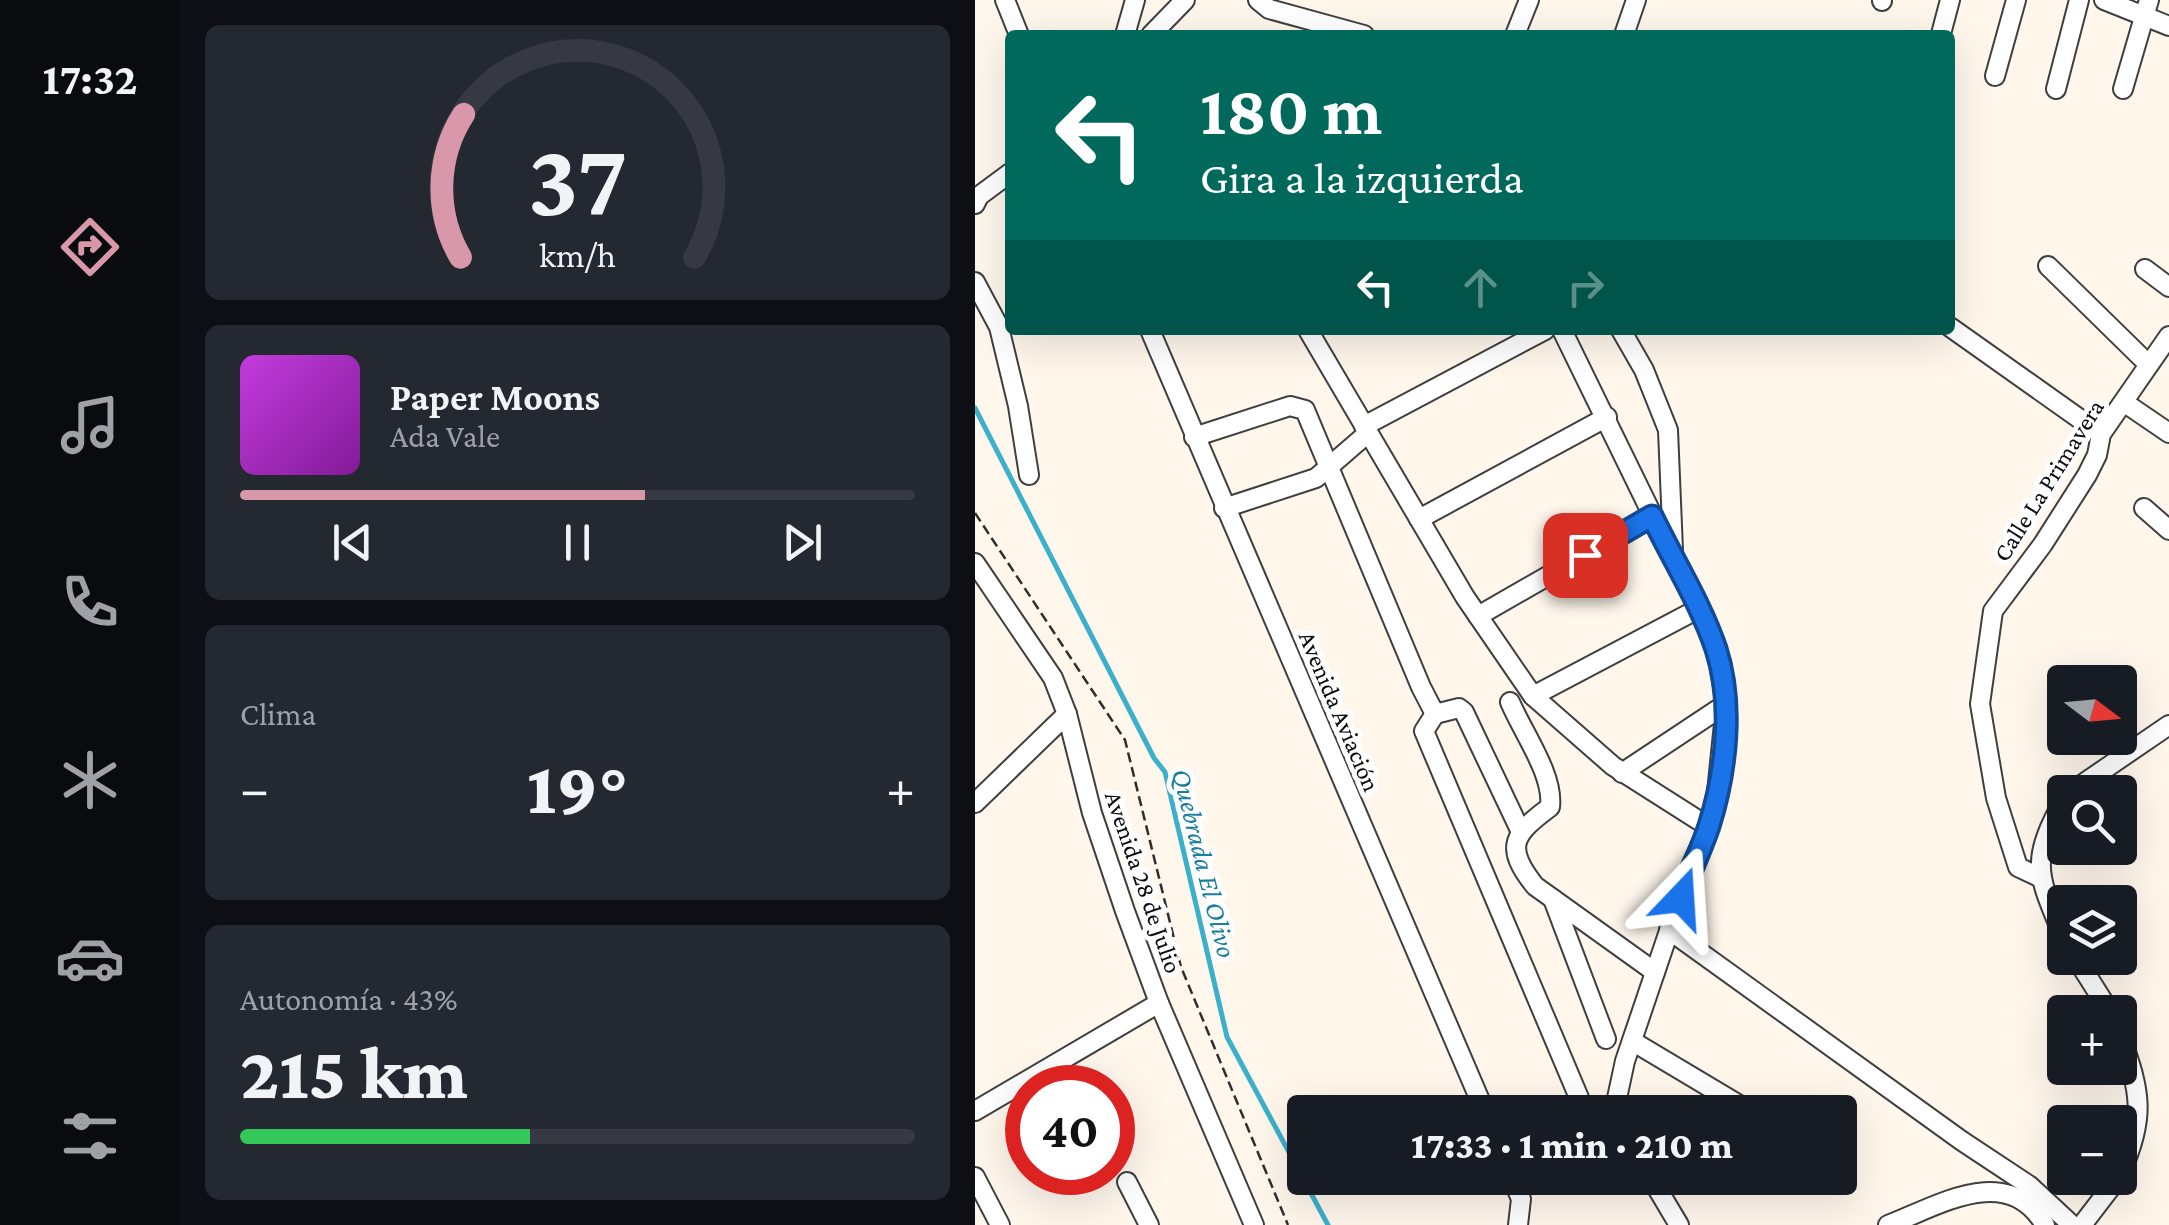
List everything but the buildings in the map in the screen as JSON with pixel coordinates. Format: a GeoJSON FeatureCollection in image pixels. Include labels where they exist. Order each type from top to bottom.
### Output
{"type":"FeatureCollection","features":[{"type":"Feature","properties":{"kind":"street"},"geometry":{"type":"LineString","coordinates":[[1005,0],[1017,30]]}},
{"type":"Feature","properties":{"kind":"street"},"geometry":{"type":"LineString","coordinates":[[1126,30],[1135,0]]}},
{"type":"Feature","properties":{"kind":"street"},"geometry":{"type":"LineString","coordinates":[[1517,30],[1529,0]]}},
{"type":"Feature","properties":{"kind":"street"},"geometry":{"type":"LineString","coordinates":[[1626,30],[1636,0]]}},
{"type":"Feature","properties":{"kind":"street"},"geometry":{"type":"LineString","coordinates":[[1942,30],[1950,0]]}},
{"type":"Feature","properties":{"kind":"street"},"geometry":{"type":"LineString","coordinates":[[1995,76],[2016,0]]}},
{"type":"Feature","properties":{"kind":"street"},"geometry":{"type":"LineString","coordinates":[[2056,89],[2079,0]]}},
{"type":"Feature","properties":{"kind":"street"},"geometry":{"type":"LineString","coordinates":[[2103,0],[2147,9],[2169,26]]}},
{"type":"Feature","properties":{"kind":"street"},"geometry":{"type":"LineString","coordinates":[[1155,30],[1179,1]]}},
{"type":"Feature","properties":{"kind":"street"},"geometry":{"type":"LineString","coordinates":[[1258,1],[1269,9],[1346,30]]}},
{"type":"Feature","properties":{"kind":"street"},"geometry":{"type":"LineString","coordinates":[[2123,89],[2147,9]]}},
{"type":"Feature","properties":{"kind":"street"},"geometry":{"type":"LineString","coordinates":[[975,204],[979,196],[1005,177]]}},
{"type":"Feature","properties":{"kind":"street"},"geometry":{"type":"LineString","coordinates":[[2048,266],[2148,364]]}},
{"type":"Feature","properties":{"kind":"street"},"geometry":{"type":"LineString","coordinates":[[2145,269],[2169,288]]}},
{"type":"Feature","properties":{"kind":"street"},"geometry":{"type":"LineString","coordinates":[[975,282],[999,327],[1029,474]]}},
{"type":"Feature","properties":{"kind":"street"},"geometry":{"type":"LineString","coordinates":[[1955,332],[2101,434]]}},
{"type":"Feature","properties":{"kind":"street","name":"Avenida Aviación"},"geometry":{"type":"LineString","coordinates":[[1152,335],[1478,1095]]}},
{"type":"Feature","properties":{"kind":"street"},"geometry":{"type":"LineString","coordinates":[[1311,335],[1478,616],[1533,696],[1623,772],[1709,827]]}},
{"type":"Feature","properties":{"kind":"street"},"geometry":{"type":"LineString","coordinates":[[1224,508],[1316,478],[1366,430],[1536,335]]}},
{"type":"Feature","properties":{"kind":"street"},"geometry":{"type":"LineString","coordinates":[[1565,335],[1717,653],[1726,704],[1709,827],[1669,930],[1618,1095]]}},
{"type":"Feature","properties":{"kind":"street"},"geometry":{"type":"LineString","coordinates":[[1624,335],[1643,370],[1667,430],[1673,561]]}},
{"type":"Feature","properties":{"kind":"street","name":"Calle La Primavera"},"geometry":{"type":"LineString","coordinates":[[2047,896],[2039,877],[2018,867],[1996,798],[1980,704],[1993,611],[2043,544],[2087,475],[2097,455],[2101,434],[2169,336]]}},
{"type":"Feature","properties":{"kind":"street"},"geometry":{"type":"LineString","coordinates":[[2125,404],[2169,433]]}},
{"type":"Feature","properties":{"kind":"street"},"geometry":{"type":"LineString","coordinates":[[1195,437],[1296,406],[1305,410],[1435,714]]}},
{"type":"Feature","properties":{"kind":"street"},"geometry":{"type":"LineString","coordinates":[[1419,519],[1607,417]]}},
{"type":"Feature","properties":{"kind":"street"},"geometry":{"type":"LineString","coordinates":[[2145,508],[2169,530]]}},
{"type":"Feature","properties":{"kind":"street"},"geometry":{"type":"LineString","coordinates":[[1478,616],[1652,516]]}},
{"type":"Feature","properties":{"kind":"street","name":"Avenida 28 de Julio"},"geometry":{"type":"LineString","coordinates":[[975,562],[1045,665],[1067,714],[1093,813],[1159,1003],[1254,1225]]}},
{"type":"Feature","properties":{"kind":"street"},"geometry":{"type":"LineString","coordinates":[[1533,696],[1698,610]]}},
{"type":"Feature","properties":{"kind":"street"},"geometry":{"type":"LineString","coordinates":[[1510,702],[1548,777],[1551,794],[1549,807],[1520,830],[1515,842],[1517,857],[1535,886],[1655,972]]}},
{"type":"Feature","properties":{"kind":"street"},"geometry":{"type":"LineString","coordinates":[[1623,772],[1726,704]]}},
{"type":"Feature","properties":{"kind":"street"},"geometry":{"type":"LineString","coordinates":[[1520,830],[1465,712],[1459,708],[1435,714],[1424,730],[1578,1095]]}},
{"type":"Feature","properties":{"kind":"street"},"geometry":{"type":"LineString","coordinates":[[976,799],[1067,714]]}},
{"type":"Feature","properties":{"kind":"street"},"geometry":{"type":"LineString","coordinates":[[2096,775],[2169,725]]}},
{"type":"Feature","properties":{"kind":"street"},"geometry":{"type":"LineString","coordinates":[[2039,877],[2047,830]]}},
{"type":"Feature","properties":{"kind":"street"},"geometry":{"type":"LineString","coordinates":[[1553,898],[1606,1039]]}},
{"type":"Feature","properties":{"kind":"street"},"geometry":{"type":"LineString","coordinates":[[1669,930],[2008,1170],[2072,1225]]}},
{"type":"Feature","properties":{"kind":"street"},"geometry":{"type":"LineString","coordinates":[[975,1111],[1159,1003]]}},
{"type":"Feature","properties":{"kind":"street"},"geometry":{"type":"LineString","coordinates":[[1632,1041],[1723,1095]]}},
{"type":"Feature","properties":{"kind":"street"},"geometry":{"type":"LineString","coordinates":[[975,1178],[1000,1225]]}},
{"type":"Feature","properties":{"kind":"street"},"geometry":{"type":"LineString","coordinates":[[1888,1225],[1984,1189],[2012,1194],[2032,1208],[2045,1225]]}},
{"type":"Feature","properties":{"kind":"street"},"geometry":{"type":"LineString","coordinates":[[1134,1195],[1149,1225]]}},
{"type":"Feature","properties":{"kind":"street"},"geometry":{"type":"LineString","coordinates":[[1518,1225],[1519,1195]]}},
{"type":"Feature","properties":{"kind":"street"},"geometry":{"type":"LineString","coordinates":[[1661,1195],[1679,1225]]}},
{"type":"Feature","properties":{"kind":"street"},"geometry":{"type":"LineString","coordinates":[[2083,1225],[2105,1195]]}},
{"type":"Feature","properties":{"kind":"path"},"geometry":{"type":"LineString","coordinates":[[975,514],[1125,740],[1181,967],[1288,1225]]}},
{"type":"Feature","properties":{"kind":"waterway","name":"Quebrada El Olivo"},"geometry":{"type":"LineString","coordinates":[[975,408],[1154,758],[1165,772],[1227,1037],[1328,1225]]}},
{"type":"Feature","properties":{"kind":"route"},"geometry":{"type":"LineString","coordinates":[[1585,555],[1652,516],[1717,653],[1726,726],[1717,792],[1709,827],[1681,898]]}}]}
